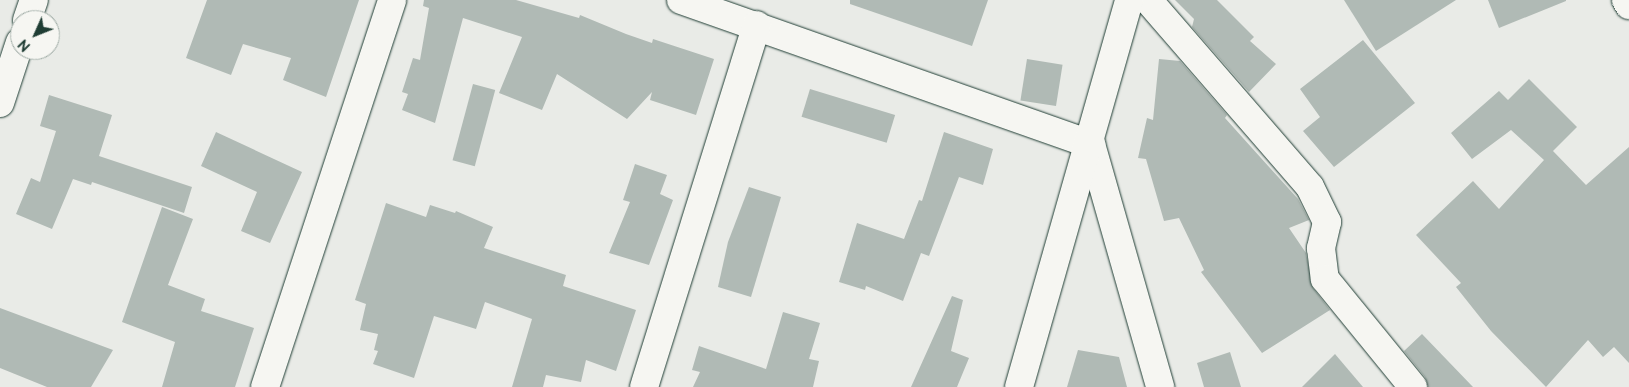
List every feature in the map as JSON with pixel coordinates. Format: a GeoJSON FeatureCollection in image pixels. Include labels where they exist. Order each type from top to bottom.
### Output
{"type":"FeatureCollection","features":[{"type":"Feature","properties":{"kind":"street"},"geometry":{"type":"LineString","coordinates":[[265,387],[392,0]]}},
{"type":"Feature","properties":{"kind":"street"},"geometry":{"type":"LineString","coordinates":[[681,0],[757,25],[1091,144]]}},
{"type":"Feature","properties":{"kind":"street"},"geometry":{"type":"LineString","coordinates":[[1019,387],[1091,144],[1129,0]]}},
{"type":"Feature","properties":{"kind":"street"},"geometry":{"type":"LineString","coordinates":[[1148,0],[1310,187],[1327,222],[1322,248],[1325,279],[1413,387]]}},
{"type":"Feature","properties":{"kind":"street"},"geometry":{"type":"LineString","coordinates":[[1626,0],[1629,5]]}},
{"type":"Feature","properties":{"kind":"street"},"geometry":{"type":"LineString","coordinates":[[644,387],[757,25]]}},
{"type":"Feature","properties":{"kind":"street"},"geometry":{"type":"LineString","coordinates":[[0,103],[14,60]]}},
{"type":"Feature","properties":{"kind":"street"},"geometry":{"type":"LineString","coordinates":[[1091,144],[1160,387]]}},
{"type":"Feature","properties":{"kind":"building"},"geometry":{"type":"Polygon","coordinates":[[[207,0],[359,0],[326,97],[283,80],[291,58],[243,44],[231,75],[186,58],[207,0]]]}},
{"type":"Feature","properties":{"kind":"building"},"geometry":{"type":"Polygon","coordinates":[[[424,0],[516,0],[579,18],[580,15],[652,43],[653,39],[714,59],[696,115],[650,100],[652,92],[627,119],[557,74],[542,110],[499,93],[522,37],[463,18],[435,123],[402,110],[408,94],[402,92],[413,58],[420,60],[429,8],[423,6],[424,0]]]}},
{"type":"Feature","properties":{"kind":"building"},"geometry":{"type":"Polygon","coordinates":[[[850,0],[988,0],[972,46],[850,4],[850,0]]]}},
{"type":"Feature","properties":{"kind":"building"},"geometry":{"type":"Polygon","coordinates":[[[1175,0],[1217,0],[1254,37],[1250,41],[1276,64],[1249,92],[1192,27],[1194,19],[1175,0]]]}},
{"type":"Feature","properties":{"kind":"building"},"geometry":{"type":"Polygon","coordinates":[[[1344,0],[1456,0],[1376,51],[1344,0]]]}},
{"type":"Feature","properties":{"kind":"building"},"geometry":{"type":"Polygon","coordinates":[[[1488,0],[1566,0],[1566,1],[1499,28],[1488,0]]]}},
{"type":"Feature","properties":{"kind":"building"},"geometry":{"type":"Polygon","coordinates":[[[1363,40],[1415,103],[1334,167],[1303,131],[1320,117],[1300,89],[1363,40]]]}},
{"type":"Feature","properties":{"kind":"building"},"geometry":{"type":"Polygon","coordinates":[[[1027,59],[1063,65],[1056,106],[1020,100],[1027,59]]]}},
{"type":"Feature","properties":{"kind":"building"},"geometry":{"type":"Polygon","coordinates":[[[1159,59],[1180,61],[1227,115],[1225,118],[1298,199],[1309,220],[1289,228],[1306,253],[1313,288],[1330,310],[1262,353],[1201,272],[1204,270],[1179,218],[1164,221],[1146,159],[1138,158],[1147,118],[1153,120],[1159,59]]]}},
{"type":"Feature","properties":{"kind":"building"},"geometry":{"type":"Polygon","coordinates":[[[1529,79],[1577,127],[1553,151],[1586,185],[1629,147],[1629,363],[1614,347],[1603,357],[1588,340],[1546,387],[1491,331],[1456,287],[1461,283],[1416,235],[1473,181],[1499,209],[1544,160],[1511,130],[1472,159],[1451,133],[1499,91],[1508,100],[1529,79]]]}},
{"type":"Feature","properties":{"kind":"building"},"geometry":{"type":"Polygon","coordinates":[[[473,84],[495,90],[475,166],[453,160],[473,84]]]}},
{"type":"Feature","properties":{"kind":"building"},"geometry":{"type":"Polygon","coordinates":[[[810,89],[895,115],[887,143],[802,117],[810,89]]]}},
{"type":"Feature","properties":{"kind":"building"},"geometry":{"type":"Polygon","coordinates":[[[49,95],[112,115],[99,156],[192,187],[184,213],[92,182],[91,185],[73,179],[52,229],[16,214],[31,178],[40,182],[56,131],[40,126],[49,95]]]}},
{"type":"Feature","properties":{"kind":"building"},"geometry":{"type":"Polygon","coordinates":[[[216,132],[302,172],[270,243],[241,231],[257,192],[201,166],[216,132]]]}},
{"type":"Feature","properties":{"kind":"building"},"geometry":{"type":"Polygon","coordinates":[[[944,132],[993,149],[983,185],[959,177],[929,256],[921,253],[903,301],[866,286],[865,290],[839,282],[857,223],[904,239],[919,200],[922,201],[944,132]]]}},
{"type":"Feature","properties":{"kind":"building"},"geometry":{"type":"Polygon","coordinates":[[[635,164],[667,175],[660,194],[673,200],[649,265],[609,253],[630,202],[623,200],[635,164]]]}},
{"type":"Feature","properties":{"kind":"building"},"geometry":{"type":"Polygon","coordinates":[[[749,187],[781,197],[751,297],[718,287],[728,242],[749,187]]]}},
{"type":"Feature","properties":{"kind":"building"},"geometry":{"type":"Polygon","coordinates":[[[386,203],[426,217],[430,205],[455,213],[456,211],[493,227],[484,248],[566,275],[563,286],[636,310],[616,371],[586,360],[581,382],[546,375],[543,387],[512,387],[532,319],[485,302],[476,329],[434,316],[414,378],[373,364],[378,351],[374,350],[378,334],[360,330],[366,304],[355,300],[386,203]]]}},
{"type":"Feature","properties":{"kind":"building"},"geometry":{"type":"Polygon","coordinates":[[[162,207],[193,219],[168,285],[205,299],[201,311],[254,328],[235,387],[162,387],[175,342],[122,322],[162,207]]]}},
{"type":"Feature","properties":{"kind":"building"},"geometry":{"type":"Polygon","coordinates":[[[952,296],[963,300],[951,351],[969,358],[957,387],[911,387],[952,296]]]}},
{"type":"Feature","properties":{"kind":"building"},"geometry":{"type":"Polygon","coordinates":[[[0,308],[113,350],[91,387],[47,387],[0,368],[0,308]]]}},
{"type":"Feature","properties":{"kind":"building"},"geometry":{"type":"Polygon","coordinates":[[[783,312],[820,323],[809,359],[819,361],[813,387],[693,387],[700,372],[692,370],[699,346],[766,369],[783,312]]]}},
{"type":"Feature","properties":{"kind":"building"},"geometry":{"type":"Polygon","coordinates":[[[1422,334],[1473,387],[1428,387],[1425,377],[1404,351],[1422,334]]]}},
{"type":"Feature","properties":{"kind":"building"},"geometry":{"type":"Polygon","coordinates":[[[1078,350],[1119,357],[1127,387],[1067,387],[1078,350]]]}},
{"type":"Feature","properties":{"kind":"building"},"geometry":{"type":"Polygon","coordinates":[[[1230,352],[1241,387],[1204,387],[1197,363],[1230,352]]]}},
{"type":"Feature","properties":{"kind":"building"},"geometry":{"type":"Polygon","coordinates":[[[1335,354],[1363,387],[1302,387],[1335,354]]]}}]}
